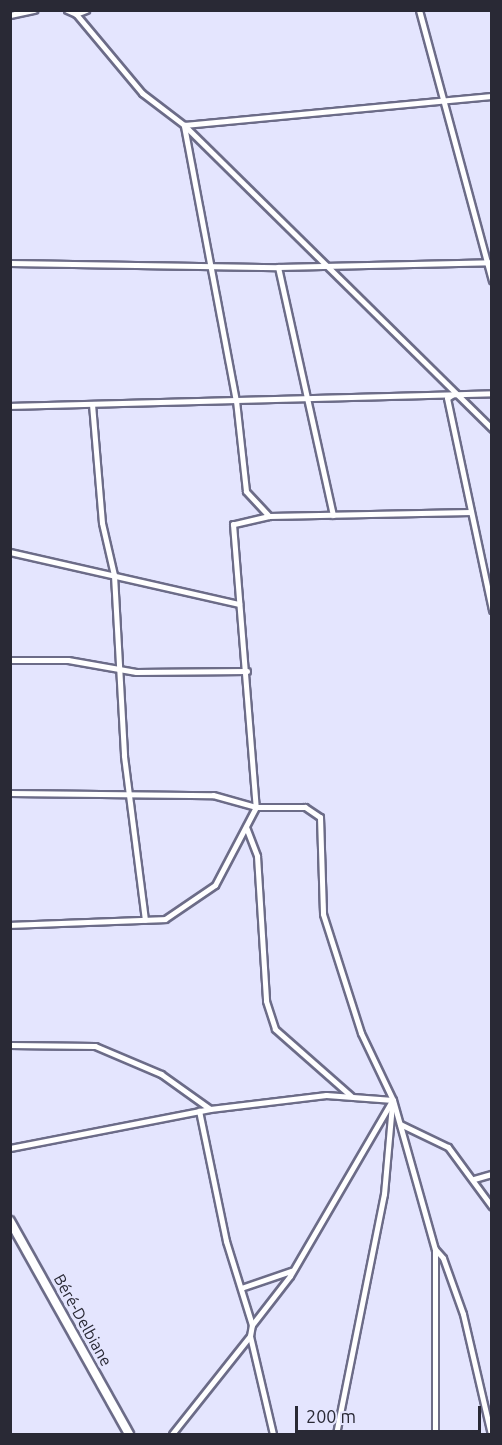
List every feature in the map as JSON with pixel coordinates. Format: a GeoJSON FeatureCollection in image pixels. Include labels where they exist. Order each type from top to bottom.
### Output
{"type":"FeatureCollection","features":[{"type":"Feature","properties":{"kind":"street"},"geometry":{"type":"LineString","coordinates":[[10,15],[34,10]]}},
{"type":"Feature","properties":{"kind":"street"},"geometry":{"type":"LineString","coordinates":[[67,10],[76,14],[141,93],[184,125],[492,429]]}},
{"type":"Feature","properties":{"kind":"street"},"geometry":{"type":"LineString","coordinates":[[76,14],[86,10]]}},
{"type":"Feature","properties":{"kind":"street"},"geometry":{"type":"LineString","coordinates":[[419,10],[445,99],[492,280]]}},
{"type":"Feature","properties":{"kind":"street"},"geometry":{"type":"LineString","coordinates":[[184,125],[492,96]]}},
{"type":"Feature","properties":{"kind":"street"},"geometry":{"type":"LineString","coordinates":[[184,125],[236,401],[246,491],[269,516]]}},
{"type":"Feature","properties":{"kind":"street"},"geometry":{"type":"LineString","coordinates":[[10,263],[278,267],[489,262]]}},
{"type":"Feature","properties":{"kind":"street"},"geometry":{"type":"LineString","coordinates":[[278,267],[309,398],[333,515]]}},
{"type":"Feature","properties":{"kind":"street"},"geometry":{"type":"LineString","coordinates":[[457,392],[447,398],[492,610]]}},
{"type":"Feature","properties":{"kind":"street"},"geometry":{"type":"LineString","coordinates":[[10,406],[236,401],[457,392],[492,393]]}},
{"type":"Feature","properties":{"kind":"street"},"geometry":{"type":"LineString","coordinates":[[92,405],[102,523],[114,575],[117,669],[128,796],[145,920]]}},
{"type":"Feature","properties":{"kind":"street"},"geometry":{"type":"LineString","coordinates":[[10,925],[165,920],[215,885],[256,807],[247,671],[233,524],[269,516],[471,512]]}},
{"type":"Feature","properties":{"kind":"street"},"geometry":{"type":"LineString","coordinates":[[10,552],[239,604]]}},
{"type":"Feature","properties":{"kind":"street"},"geometry":{"type":"LineString","coordinates":[[10,660],[68,660],[117,669],[247,671]]}},
{"type":"Feature","properties":{"kind":"street"},"geometry":{"type":"LineString","coordinates":[[10,793],[128,796],[213,795],[256,807],[305,807],[320,817],[323,914],[360,1033],[393,1100],[435,1249],[435,1434]]}},
{"type":"Feature","properties":{"kind":"street"},"geometry":{"type":"LineString","coordinates":[[246,827],[257,856],[266,1000],[275,1029],[352,1097]]}},
{"type":"Feature","properties":{"kind":"street"},"geometry":{"type":"LineString","coordinates":[[10,1045],[95,1046],[161,1074],[210,1109]]}},
{"type":"Feature","properties":{"kind":"street"},"geometry":{"type":"LineString","coordinates":[[10,1148],[210,1109],[326,1095],[393,1100]]}},
{"type":"Feature","properties":{"kind":"street"},"geometry":{"type":"LineString","coordinates":[[273,1434],[250,1336],[252,1325],[291,1270],[393,1100]]}},
{"type":"Feature","properties":{"kind":"street"},"geometry":{"type":"LineString","coordinates":[[336,1434],[384,1194],[393,1100]]}},
{"type":"Feature","properties":{"kind":"street"},"geometry":{"type":"LineString","coordinates":[[199,1111],[252,1325]]}},
{"type":"Feature","properties":{"kind":"street"},"geometry":{"type":"LineString","coordinates":[[400,1124],[448,1147],[474,1179],[492,1207]]}},
{"type":"Feature","properties":{"kind":"street"},"geometry":{"type":"LineString","coordinates":[[474,1179],[492,1174]]}},
{"type":"Feature","properties":{"kind":"street","name":"Béré-Delbiane"},"geometry":{"type":"LineString","coordinates":[[10,1221],[129,1434]]}},
{"type":"Feature","properties":{"kind":"street"},"geometry":{"type":"LineString","coordinates":[[435,1249],[443,1258],[463,1314],[491,1434]]}},
{"type":"Feature","properties":{"kind":"street"},"geometry":{"type":"LineString","coordinates":[[241,1288],[291,1270]]}},
{"type":"Feature","properties":{"kind":"street"},"geometry":{"type":"LineString","coordinates":[[172,1434],[250,1336]]}}]}
